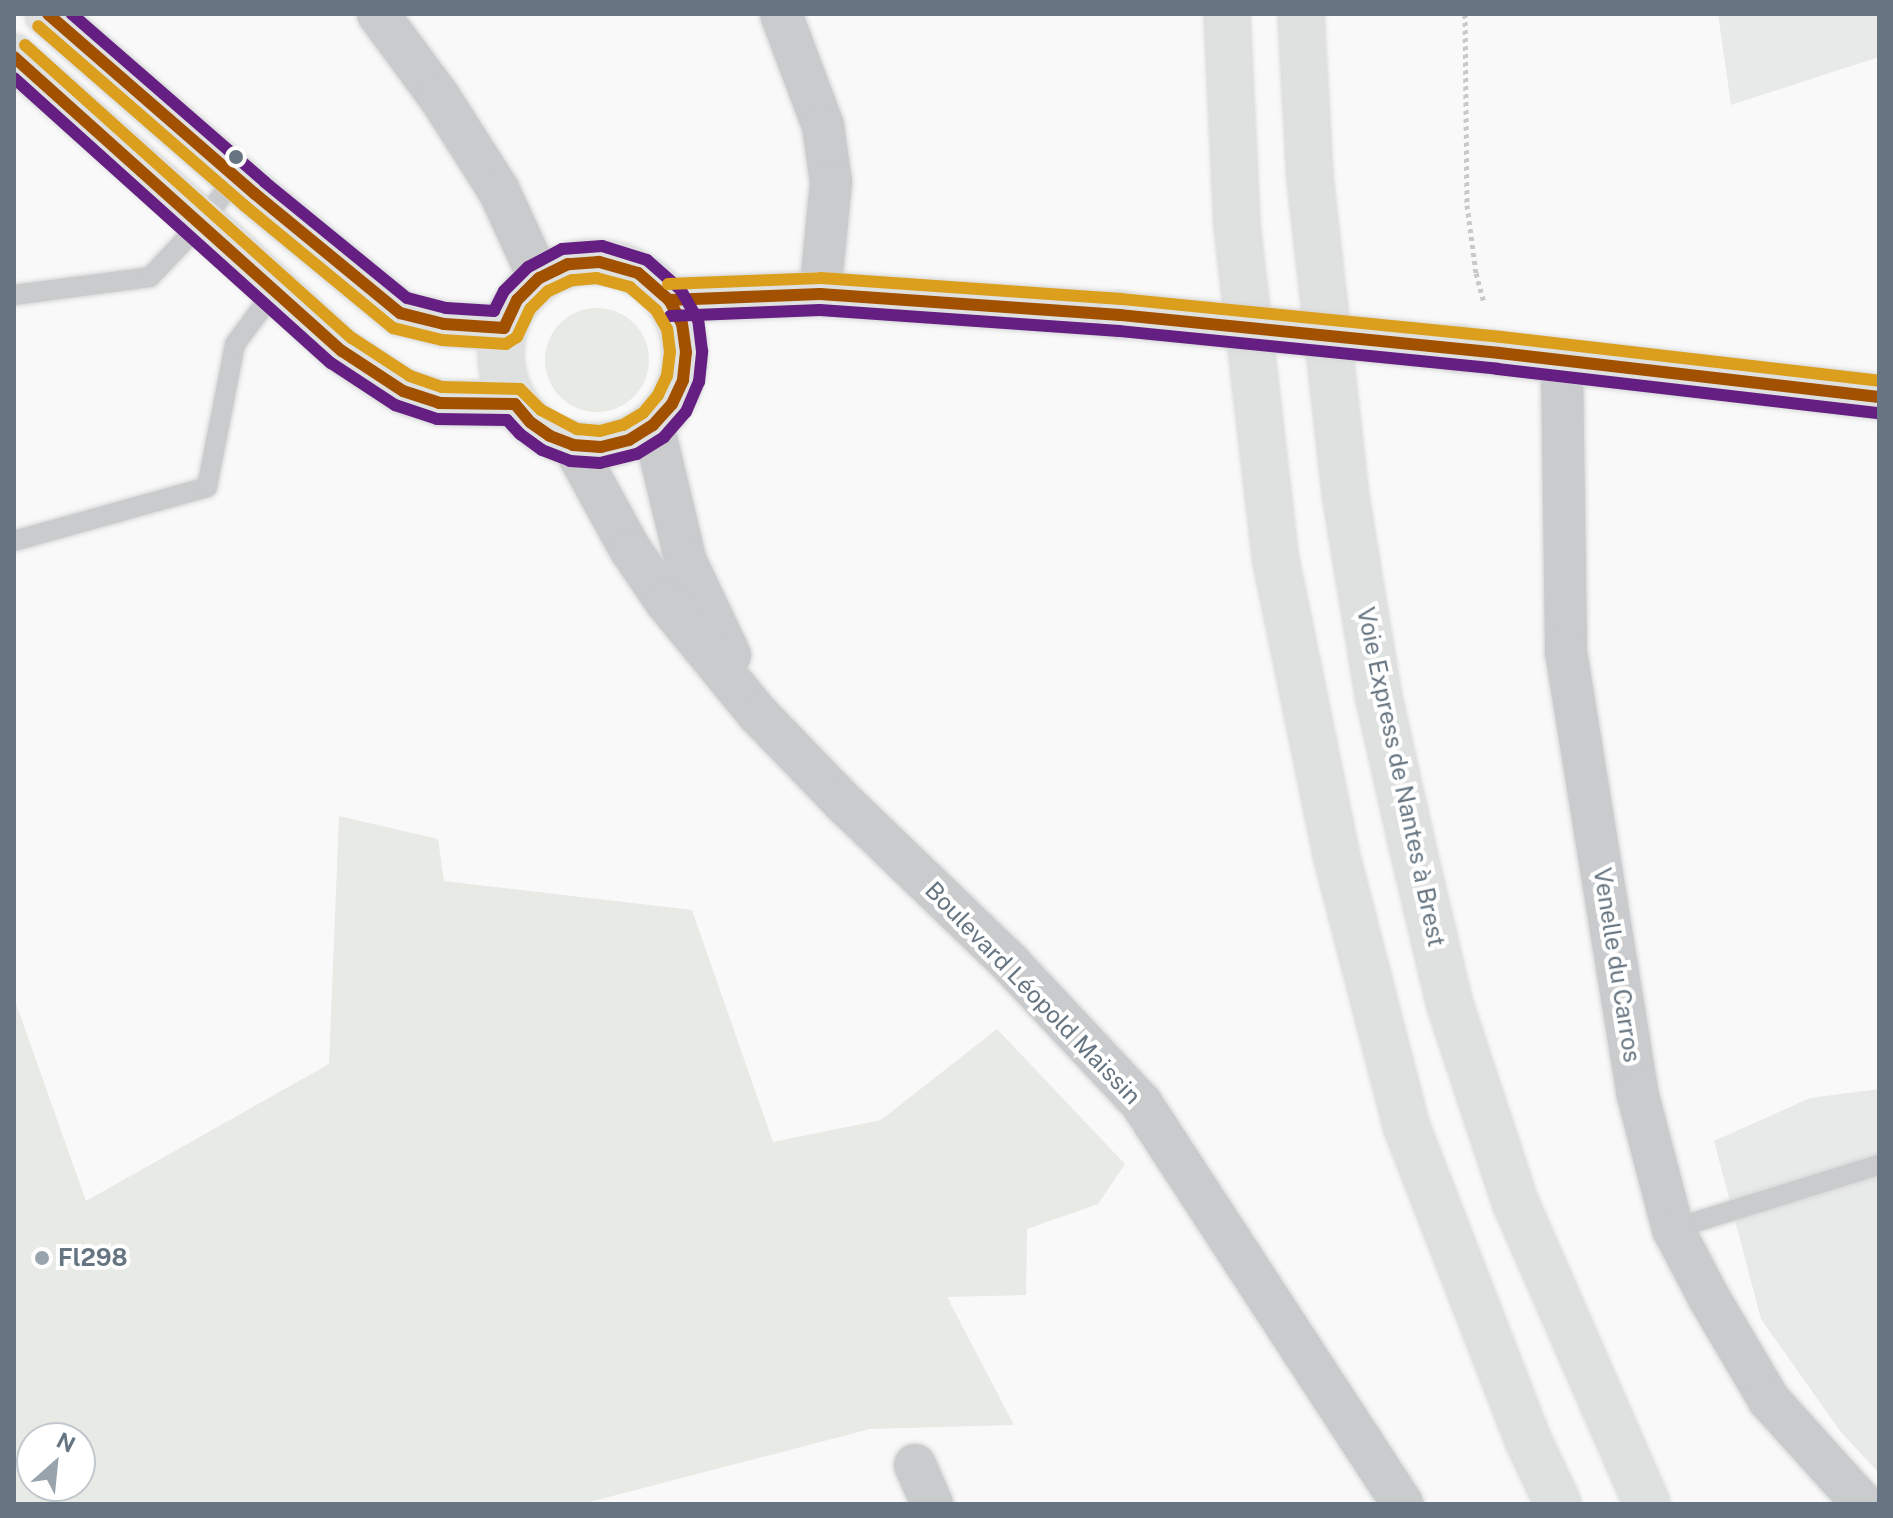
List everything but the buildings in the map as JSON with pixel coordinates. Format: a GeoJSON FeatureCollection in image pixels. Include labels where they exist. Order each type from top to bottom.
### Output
{"type":"FeatureCollection","features":[{"type":"Feature","properties":{"kind":"main road"},"geometry":{"type":"LineString","coordinates":[[48,14],[236,177],[400,313],[444,324],[504,328]]}},
{"type":"Feature","properties":{"kind":"main road"},"geometry":{"type":"LineString","coordinates":[[1227,14],[1237,226],[1276,561],[1336,854],[1407,1128],[1529,1442],[1558,1504]]}},
{"type":"Feature","properties":{"kind":"main road","name":"Voie Express de Nantes à Brest"},"geometry":{"type":"LineString","coordinates":[[1301,14],[1310,178],[1345,492],[1378,694],[1449,1002],[1516,1204],[1647,1504]]}},
{"type":"Feature","properties":{"kind":"main road"},"geometry":{"type":"LineString","coordinates":[[1310,178],[1316,14]]}},
{"type":"Feature","properties":{"kind":"main road"},"geometry":{"type":"LineString","coordinates":[[14,57],[202,222],[342,351],[403,391],[439,403],[515,404]]}},
{"type":"Feature","properties":{"kind":"main road"},"geometry":{"type":"LineString","coordinates":[[599,262],[638,273],[669,300],[682,324],[686,352],[683,380],[672,404],[653,425],[629,440],[573,445],[550,436],[530,422],[515,404],[504,380],[500,354],[504,328],[517,300],[539,278],[568,264],[599,262]]}},
{"type":"Feature","properties":{"kind":"main road"},"geometry":{"type":"LineString","coordinates":[[669,300],[820,294],[1120,315],[1479,351],[1879,397]]}},
{"type":"Feature","properties":{"kind":"street"},"geometry":{"type":"LineString","coordinates":[[378,14],[440,98],[499,191],[539,278]]}},
{"type":"Feature","properties":{"kind":"street"},"geometry":{"type":"LineString","coordinates":[[781,14],[823,126],[831,182],[820,294]]}},
{"type":"Feature","properties":{"kind":"street","name":"Venelle du Carros"},"geometry":{"type":"LineString","coordinates":[[1562,362],[1566,652],[1637,1092],[1673,1229],[1769,1400],[1863,1504]]}},
{"type":"Feature","properties":{"kind":"street","name":"Boulevard Léopold Maissin"},"geometry":{"type":"LineString","coordinates":[[653,425],[686,562],[758,714]]}},
{"type":"Feature","properties":{"kind":"street","name":"Boulevard Léopold Maissin"},"geometry":{"type":"LineString","coordinates":[[573,445],[599,499],[637,560],[666,602],[758,714],[845,804],[1043,996],[1141,1103],[1402,1504]]}},
{"type":"Feature","properties":{"kind":"street"},"geometry":{"type":"LineString","coordinates":[[915,1465],[932,1504]]}},
{"type":"Feature","properties":{"kind":"lane"},"geometry":{"type":"LineString","coordinates":[[14,295],[150,277],[202,222],[236,177]]}},
{"type":"Feature","properties":{"kind":"lane"},"geometry":{"type":"LineString","coordinates":[[14,541],[207,487],[235,344],[276,289]]}},
{"type":"Feature","properties":{"kind":"lane"},"geometry":{"type":"LineString","coordinates":[[1673,1229],[1879,1165]]}},
{"type":"Feature","properties":{"kind":"path"},"geometry":{"type":"LineString","coordinates":[[1465,14],[1467,205],[1476,273],[1479,351]]}},
{"type":"Feature","properties":{"kind":"shaded area"},"geometry":{"type":"Polygon","coordinates":[[[1718,14],[1879,14],[1879,57],[1731,105],[1718,14]]]}},
{"type":"Feature","properties":{"kind":"shaded area"},"geometry":{"type":"Polygon","coordinates":[[[597,308],[617,312],[634,323],[645,340],[649,360],[645,380],[634,397],[617,408],[597,412],[577,408],[560,397],[549,380],[545,360],[549,340],[560,323],[577,312],[597,308]]]}},
{"type":"Feature","properties":{"kind":"shaded area"},"geometry":{"type":"Polygon","coordinates":[[[339,816],[438,839],[444,881],[692,910],[773,1142],[881,1120],[997,1029],[1125,1164],[1098,1204],[1027,1229],[1026,1295],[947,1297],[1014,1425],[870,1429],[582,1504],[14,1504],[14,998],[86,1201],[329,1064],[339,816]]]}},
{"type":"Feature","properties":{"kind":"shaded area"},"geometry":{"type":"Polygon","coordinates":[[[1879,1089],[1879,1473],[1840,1431],[1761,1319],[1714,1141],[1810,1098],[1879,1089]]]}},
{"type":"Feature","properties":{"kind":"transit line"},"geometry":{"type":"LineString","coordinates":[[14,57],[342,351],[403,391],[439,403],[515,404],[530,422],[550,436],[573,445],[601,447],[629,440],[653,425],[672,404],[683,380],[686,352],[682,324],[669,300],[638,273],[599,262],[568,264],[539,278],[517,300],[504,328],[444,324],[400,313],[255,194],[48,14]]}},
{"type":"Feature","properties":{"kind":"transit line"},"geometry":{"type":"LineString","coordinates":[[14,78],[331,363],[395,405],[437,419],[507,420],[542,450],[570,461],[600,463],[637,454],[664,437],[686,412],[699,382],[702,351],[698,320],[681,290],[647,260],[602,246],[562,249],[528,267],[504,291],[494,311],[446,308],[407,298],[265,182],[72,14]]}},
{"type":"Feature","properties":{"kind":"transit line"},"geometry":{"type":"LineString","coordinates":[[25,45],[352,338],[410,376],[442,387],[520,389],[541,410],[577,429],[600,431],[623,425],[643,413],[658,395],[667,376],[670,352],[667,329],[656,310],[630,287],[597,278],[572,280],[548,291],[530,309],[517,337],[506,344],[442,340],[393,328],[245,206],[38,26]]}},
{"type":"Feature","properties":{"kind":"transit line"},"geometry":{"type":"LineString","coordinates":[[668,284],[821,278],[1121,299],[1501,337],[1879,381]]}},
{"type":"Feature","properties":{"kind":"transit line"},"geometry":{"type":"LineString","coordinates":[[669,300],[820,294],[1120,315],[1499,353],[1879,397]]}},
{"type":"Feature","properties":{"kind":"transit line"},"geometry":{"type":"LineString","coordinates":[[670,316],[820,310],[1119,331],[1497,369],[1877,413]]}},
{"type":"Feature","properties":{"kind":"place","name":"Fl298"},"geometry":{"type":"Point","coordinates":[42,1258]}}]}
